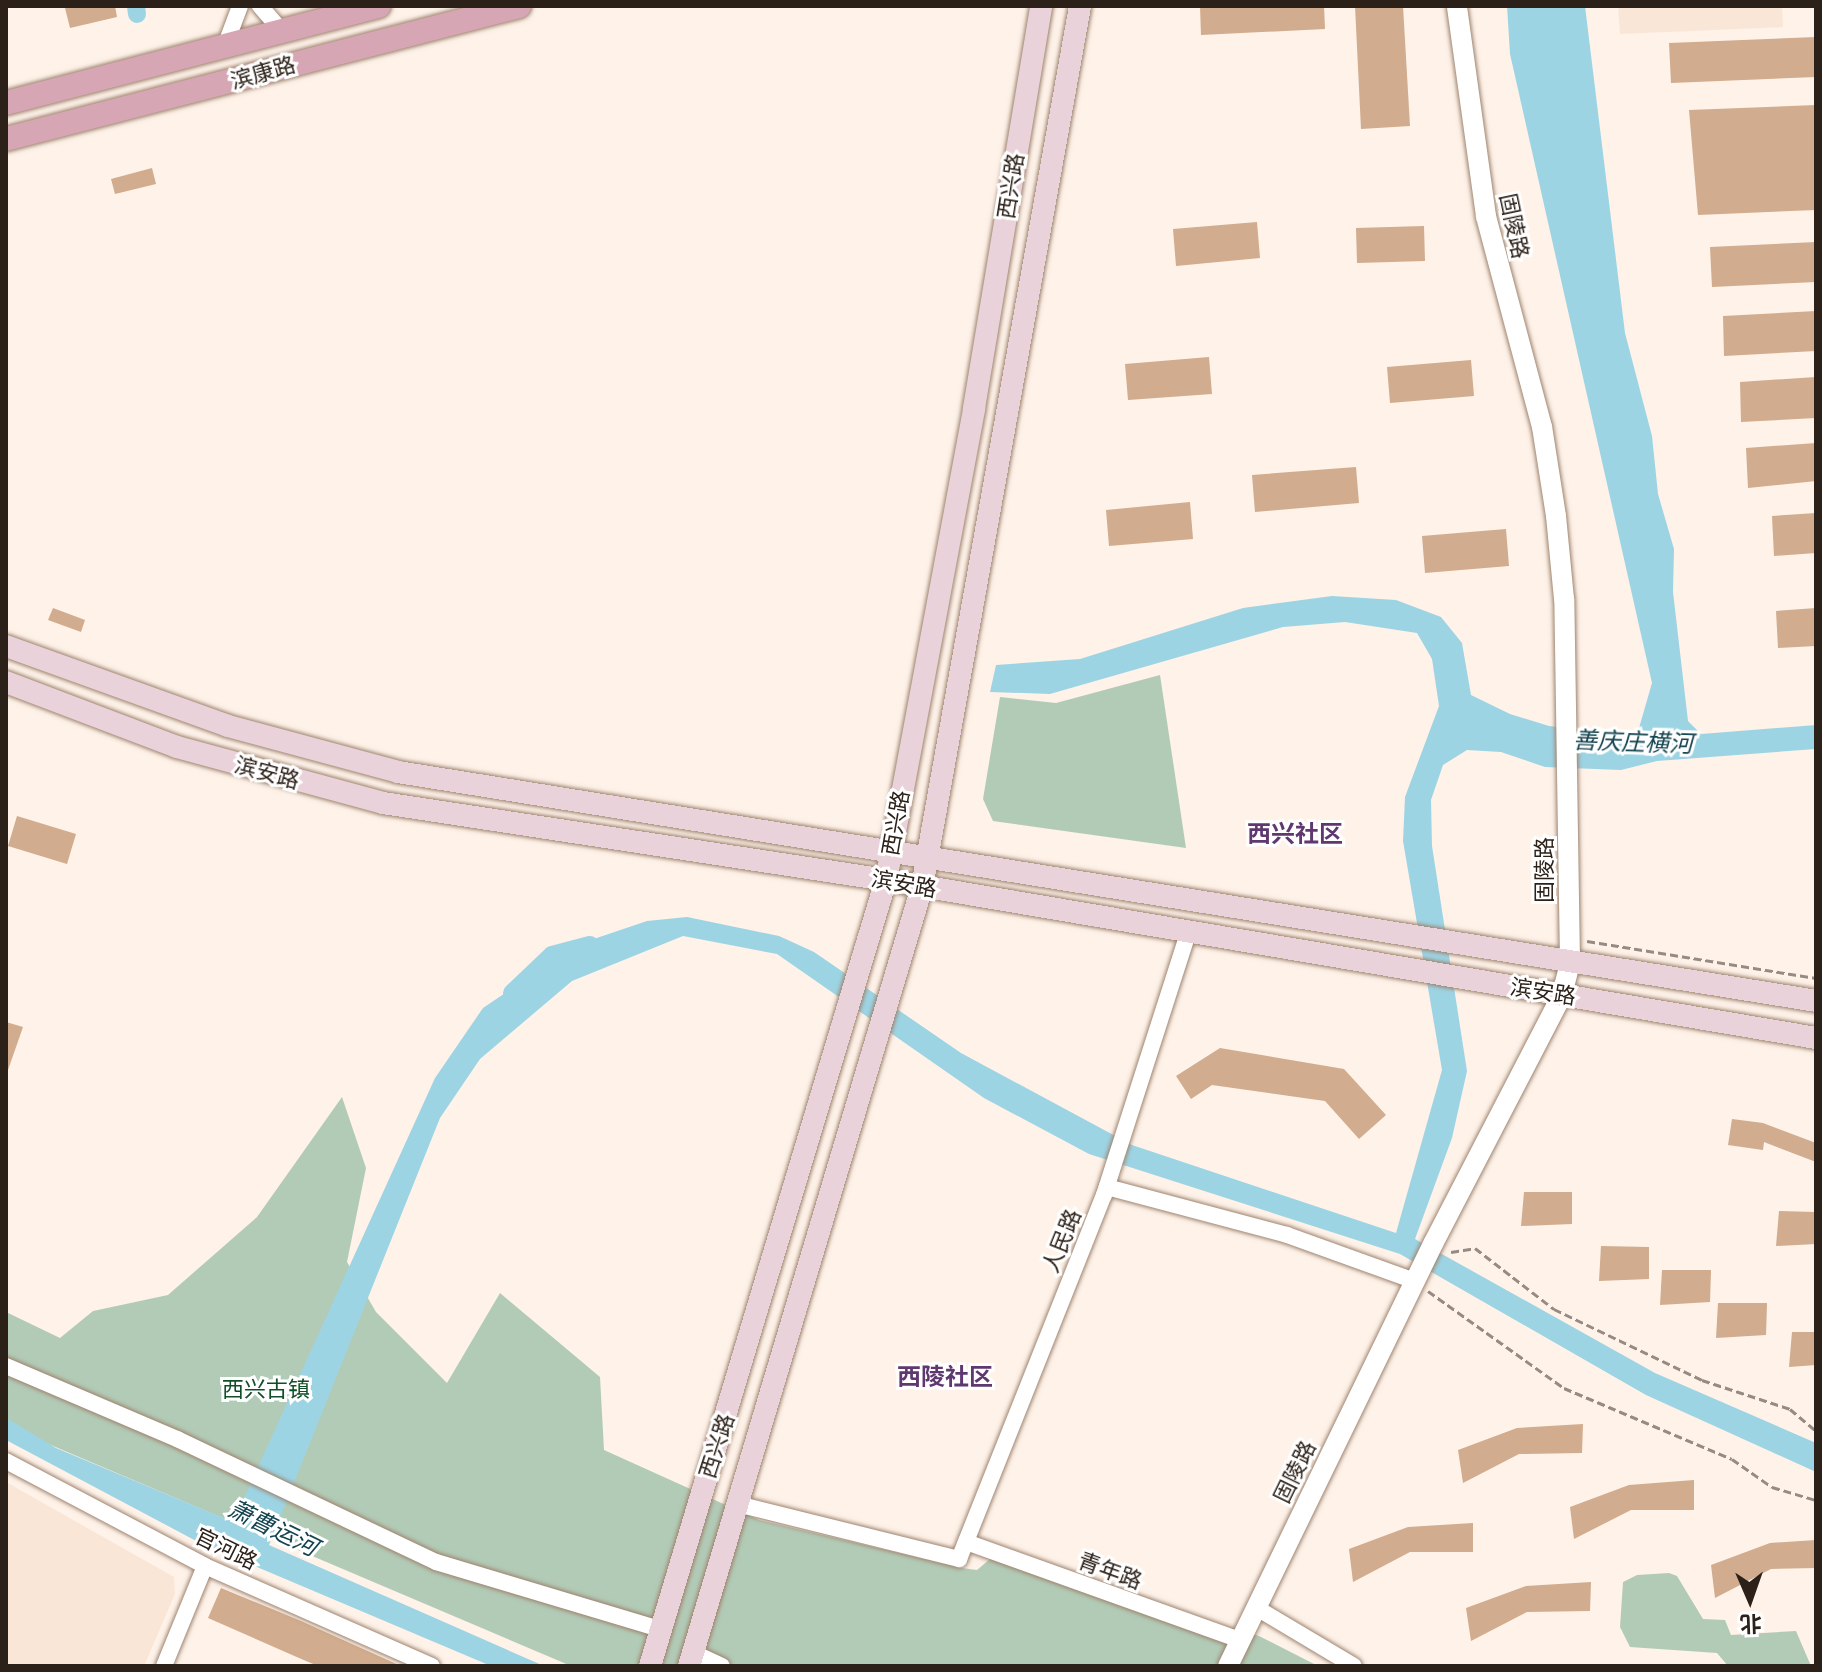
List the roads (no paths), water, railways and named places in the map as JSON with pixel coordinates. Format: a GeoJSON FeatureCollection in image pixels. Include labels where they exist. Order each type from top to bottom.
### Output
{"type":"FeatureCollection","features":[{"type":"Feature","properties":{"kind":"main road","name":"滨康路"},"geometry":{"type":"LineString","coordinates":[[6,103],[379,6]]}},
{"type":"Feature","properties":{"kind":"main road","name":"滨康路"},"geometry":{"type":"LineString","coordinates":[[6,139],[519,6]]}},
{"type":"Feature","properties":{"kind":"main road","name":"西兴路"},"geometry":{"type":"LineString","coordinates":[[650,1666],[886,880],[974,408],[1041,6]]}},
{"type":"Feature","properties":{"kind":"main road","name":"西兴路"},"geometry":{"type":"LineString","coordinates":[[690,1659],[922,887],[1080,6]]}},
{"type":"Feature","properties":{"kind":"main road","name":"滨安路"},"geometry":{"type":"LineString","coordinates":[[6,646],[228,726],[398,772],[1816,1001]]}},
{"type":"Feature","properties":{"kind":"main road","name":"滨安路"},"geometry":{"type":"LineString","coordinates":[[6,682],[177,747],[383,803],[886,880],[1816,1038]]}},
{"type":"Feature","properties":{"kind":"street"},"geometry":{"type":"LineString","coordinates":[[225,46],[240,6]]}},
{"type":"Feature","properties":{"kind":"street"},"geometry":{"type":"LineString","coordinates":[[260,6],[282,31]]}},
{"type":"Feature","properties":{"kind":"street","name":"固陵路"},"geometry":{"type":"LineString","coordinates":[[1228,1666],[1434,1242],[1562,995],[1570,962],[1567,723],[1556,516],[1542,427],[1486,216],[1457,6]]}},
{"type":"Feature","properties":{"kind":"street","name":"人民路"},"geometry":{"type":"LineString","coordinates":[[737,1504],[959,1559],[1107,1187],[1188,933]]}},
{"type":"Feature","properties":{"kind":"street"},"geometry":{"type":"LineString","coordinates":[[1107,1187],[1287,1235],[1415,1281]]}},
{"type":"Feature","properties":{"kind":"street"},"geometry":{"type":"LineString","coordinates":[[6,1366],[177,1439],[436,1562],[659,1629]]}},
{"type":"Feature","properties":{"kind":"street","name":"官河路"},"geometry":{"type":"LineString","coordinates":[[6,1461],[205,1566],[432,1666]]}},
{"type":"Feature","properties":{"kind":"street","name":"青年路"},"geometry":{"type":"LineString","coordinates":[[966,1542],[1240,1640]]}},
{"type":"Feature","properties":{"kind":"street"},"geometry":{"type":"LineString","coordinates":[[164,1666],[205,1566]]}},
{"type":"Feature","properties":{"kind":"street"},"geometry":{"type":"LineString","coordinates":[[1255,1607],[1354,1666]]}},
{"type":"Feature","properties":{"kind":"street"},"geometry":{"type":"LineString","coordinates":[[690,1659],[722,1666]]}},
{"type":"Feature","properties":{"kind":"water"},"geometry":{"type":"Polygon","coordinates":[[[1507,6],[1585,6],[1625,333],[1652,436],[1658,494],[1674,549],[1673,592],[1688,721],[1701,734],[1816,725],[1816,749],[1657,761],[1621,770],[1545,767],[1501,752],[1467,750],[1443,765],[1431,800],[1432,846],[1467,1071],[1452,1138],[1415,1239],[1655,1373],[1816,1443],[1816,1472],[1646,1395],[1400,1254],[1089,1154],[984,1098],[777,954],[683,936],[572,981],[480,1059],[440,1118],[269,1545],[544,1666],[491,1666],[200,1543],[6,1440],[6,1418],[56,1448],[233,1522],[435,1078],[483,1008],[576,945],[647,921],[687,917],[779,936],[814,952],[961,1053],[1132,1145],[1396,1233],[1442,1070],[1403,841],[1405,797],[1439,706],[1432,659],[1417,633],[1345,622],[1283,627],[1050,694],[990,692],[996,665],[1080,659],[1243,608],[1332,596],[1396,600],[1441,617],[1462,643],[1471,695],[1510,714],[1549,726],[1628,735],[1639,728],[1652,683],[1510,54],[1507,6]]]}},
{"type":"Feature","properties":{"kind":"waterway"},"geometry":{"type":"LineString","coordinates":[[136,6],[137,14]]}},
{"type":"Feature","properties":{"kind":"waterway"},"geometry":{"type":"LineString","coordinates":[[512,993],[552,955],[590,945]]}},
{"type":"Feature","properties":{"kind":"district","name":"西兴社区"},"geometry":{"type":"Point","coordinates":[1295,834]}},
{"type":"Feature","properties":{"kind":"district","name":"西陵社区"},"geometry":{"type":"Point","coordinates":[945,1377]}},
{"type":"Feature","properties":{"kind":"water label","name":"善庆庄横河"},"geometry":{"type":"Point","coordinates":[1633,742]}},
{"type":"Feature","properties":{"kind":"water label","name":"萧曹运河"},"geometry":{"type":"Point","coordinates":[273,1528]}},
{"type":"Feature","properties":{"kind":"park label","name":"西兴古镇"},"geometry":{"type":"Point","coordinates":[266,1390]}}]}
